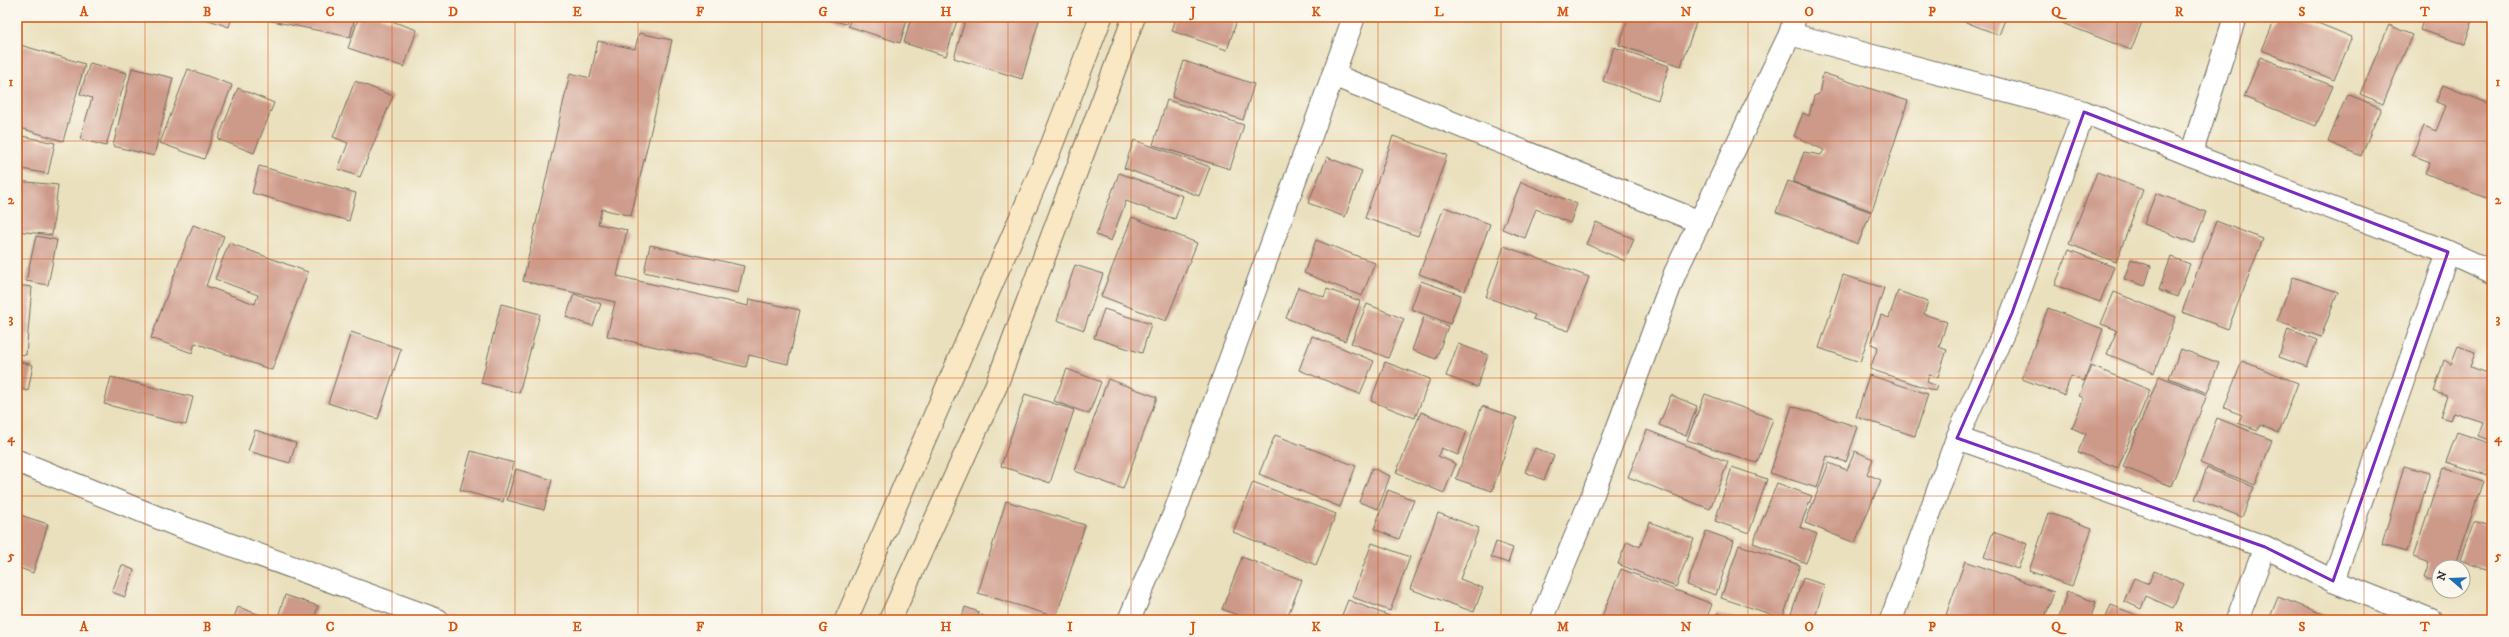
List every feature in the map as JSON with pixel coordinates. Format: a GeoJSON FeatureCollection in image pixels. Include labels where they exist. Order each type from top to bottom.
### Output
{"type":"FeatureCollection","features":[{"type":"Feature","properties":{"kind":"street"},"geometry":{"type":"LineString","coordinates":[[846,620],[1049,152],[1101,17]]}},
{"type":"Feature","properties":{"kind":"street"},"geometry":{"type":"LineString","coordinates":[[890,620],[996,386],[1134,17]]}},
{"type":"Feature","properties":{"kind":"street"},"geometry":{"type":"LineString","coordinates":[[1129,620],[1174,514],[1354,17]]}},
{"type":"Feature","properties":{"kind":"street"},"geometry":{"type":"LineString","coordinates":[[2191,155],[2235,17]]}},
{"type":"Feature","properties":{"kind":"street"},"geometry":{"type":"LineString","coordinates":[[1541,620],[1594,494],[1675,273],[1792,25],[2084,112],[2191,155],[2448,252],[2492,272]]}},
{"type":"Feature","properties":{"kind":"street"},"geometry":{"type":"LineString","coordinates":[[1333,75],[1700,222]]}},
{"type":"Feature","properties":{"kind":"street"},"geometry":{"type":"LineString","coordinates":[[1891,620],[1957,438],[2012,313],[2084,112]]}},
{"type":"Feature","properties":{"kind":"street"},"geometry":{"type":"LineString","coordinates":[[2333,581],[2448,252]]}},
{"type":"Feature","properties":{"kind":"street"},"geometry":{"type":"LineString","coordinates":[[1957,438],[2265,548],[2333,581],[2431,620]]}},
{"type":"Feature","properties":{"kind":"street"},"geometry":{"type":"LineString","coordinates":[[17,461],[179,526],[438,620]]}},
{"type":"Feature","properties":{"kind":"street"},"geometry":{"type":"LineString","coordinates":[[2237,620],[2265,548]]}},
{"type":"Feature","properties":{"kind":"highlighted area"},"geometry":{"type":"Polygon","coordinates":[[[2084,112],[2448,252],[2333,581],[2265,547],[1957,438],[2012,313],[2084,112]]]}},
{"type":"Feature","properties":{"kind":"building"},"geometry":{"type":"Polygon","coordinates":[[[200,17],[232,17],[229,27],[200,17]]]}},
{"type":"Feature","properties":{"kind":"building"},"geometry":{"type":"Polygon","coordinates":[[[267,17],[355,17],[350,37],[267,20],[267,17]]]}},
{"type":"Feature","properties":{"kind":"building"},"geometry":{"type":"Polygon","coordinates":[[[359,17],[380,17],[417,30],[404,67],[348,48],[359,17]]]}},
{"type":"Feature","properties":{"kind":"building"},"geometry":{"type":"Polygon","coordinates":[[[820,17],[848,17],[846,24],[820,17]]]}},
{"type":"Feature","properties":{"kind":"building"},"geometry":{"type":"Polygon","coordinates":[[[851,17],[908,17],[900,43],[848,26],[851,17]]]}},
{"type":"Feature","properties":{"kind":"building"},"geometry":{"type":"Polygon","coordinates":[[[911,17],[958,17],[946,56],[904,43],[911,17]]]}},
{"type":"Feature","properties":{"kind":"building"},"geometry":{"type":"Polygon","coordinates":[[[966,17],[1040,17],[1022,79],[954,58],[966,17]]]}},
{"type":"Feature","properties":{"kind":"building"},"geometry":{"type":"Polygon","coordinates":[[[1176,17],[1238,17],[1227,50],[1172,31],[1176,17]]]}},
{"type":"Feature","properties":{"kind":"building"},"geometry":{"type":"Polygon","coordinates":[[[1629,17],[1698,17],[1681,66],[1619,45],[1629,17]]]}},
{"type":"Feature","properties":{"kind":"building"},"geometry":{"type":"Polygon","coordinates":[[[1953,17],[2006,17],[1999,35],[1953,17]]]}},
{"type":"Feature","properties":{"kind":"building"},"geometry":{"type":"Polygon","coordinates":[[[2064,17],[2144,17],[2131,50],[2062,23],[2064,17]]]}},
{"type":"Feature","properties":{"kind":"building"},"geometry":{"type":"Polygon","coordinates":[[[2276,17],[2303,17],[2352,37],[2334,80],[2262,50],[2276,17]]]}},
{"type":"Feature","properties":{"kind":"building"},"geometry":{"type":"Polygon","coordinates":[[[2424,17],[2474,17],[2465,44],[2420,30],[2424,17]]]}},
{"type":"Feature","properties":{"kind":"building"},"geometry":{"type":"Polygon","coordinates":[[[2492,17],[2492,22],[2481,18],[2492,17]]]}},
{"type":"Feature","properties":{"kind":"building"},"geometry":{"type":"Polygon","coordinates":[[[2389,25],[2412,35],[2383,104],[2360,94],[2389,25]]]}},
{"type":"Feature","properties":{"kind":"building"},"geometry":{"type":"Polygon","coordinates":[[[639,33],[672,40],[631,216],[602,209],[598,224],[627,230],[617,276],[748,306],[749,299],[800,310],[788,364],[749,355],[746,367],[607,336],[615,302],[523,281],[570,73],[590,78],[598,41],[635,49],[639,33]]]}},
{"type":"Feature","properties":{"kind":"building"},"geometry":{"type":"Polygon","coordinates":[[[17,44],[85,64],[63,141],[17,127],[17,44]]]}},
{"type":"Feature","properties":{"kind":"building"},"geometry":{"type":"Polygon","coordinates":[[[1614,47],[1669,66],[1658,100],[1603,81],[1614,47]]]}},
{"type":"Feature","properties":{"kind":"building"},"geometry":{"type":"Polygon","coordinates":[[[2260,57],[2333,86],[2316,126],[2244,97],[2260,57]]]}},
{"type":"Feature","properties":{"kind":"building"},"geometry":{"type":"Polygon","coordinates":[[[1184,61],[1254,84],[1243,120],[1172,97],[1184,61]]]}},
{"type":"Feature","properties":{"kind":"building"},"geometry":{"type":"Polygon","coordinates":[[[90,63],[127,73],[106,146],[80,139],[92,98],[80,94],[90,63]]]}},
{"type":"Feature","properties":{"kind":"building"},"geometry":{"type":"Polygon","coordinates":[[[132,68],[173,78],[154,156],[113,146],[132,68]]]}},
{"type":"Feature","properties":{"kind":"building"},"geometry":{"type":"Polygon","coordinates":[[[188,69],[232,85],[204,159],[160,143],[188,69]]]}},
{"type":"Feature","properties":{"kind":"building"},"geometry":{"type":"Polygon","coordinates":[[[1823,73],[1908,101],[1872,211],[1793,182],[1804,152],[1821,155],[1824,150],[1794,136],[1803,113],[1809,116],[1814,96],[1819,94],[1823,73]]]}},
{"type":"Feature","properties":{"kind":"building"},"geometry":{"type":"Polygon","coordinates":[[[355,81],[393,96],[360,177],[338,169],[348,143],[333,137],[355,81]]]}},
{"type":"Feature","properties":{"kind":"building"},"geometry":{"type":"Polygon","coordinates":[[[2443,85],[2492,105],[2492,189],[2488,199],[2425,173],[2430,162],[2412,155],[2424,126],[2436,131],[2446,106],[2436,102],[2443,85]]]}},
{"type":"Feature","properties":{"kind":"building"},"geometry":{"type":"Polygon","coordinates":[[[238,88],[274,103],[254,153],[218,139],[238,88]]]}},
{"type":"Feature","properties":{"kind":"building"},"geometry":{"type":"Polygon","coordinates":[[[2347,94],[2381,108],[2361,156],[2328,142],[2347,94]]]}},
{"type":"Feature","properties":{"kind":"building"},"geometry":{"type":"Polygon","coordinates":[[[1167,100],[1244,125],[1230,169],[1153,145],[1167,100]]]}},
{"type":"Feature","properties":{"kind":"building"},"geometry":{"type":"Polygon","coordinates":[[[17,135],[55,143],[48,174],[17,168],[17,135]]]}},
{"type":"Feature","properties":{"kind":"building"},"geometry":{"type":"Polygon","coordinates":[[[1393,136],[1447,155],[1418,236],[1365,218],[1393,136]]]}},
{"type":"Feature","properties":{"kind":"building"},"geometry":{"type":"Polygon","coordinates":[[[1134,140],[1210,167],[1199,196],[1124,168],[1134,140]]]}},
{"type":"Feature","properties":{"kind":"building"},"geometry":{"type":"Polygon","coordinates":[[[1327,157],[1362,171],[1345,217],[1308,203],[1327,157]]]}},
{"type":"Feature","properties":{"kind":"building"},"geometry":{"type":"Polygon","coordinates":[[[259,166],[356,193],[349,221],[252,193],[259,166]]]}},
{"type":"Feature","properties":{"kind":"building"},"geometry":{"type":"Polygon","coordinates":[[[2097,172],[2143,190],[2116,262],[2069,244],[2097,172]]]}},
{"type":"Feature","properties":{"kind":"building"},"geometry":{"type":"Polygon","coordinates":[[[1119,173],[1183,196],[1175,219],[1126,201],[1111,241],[1096,235],[1119,173]]]}},
{"type":"Feature","properties":{"kind":"building"},"geometry":{"type":"Polygon","coordinates":[[[17,181],[58,185],[52,235],[17,231],[17,181]]]}},
{"type":"Feature","properties":{"kind":"building"},"geometry":{"type":"Polygon","coordinates":[[[1788,181],[1871,212],[1858,244],[1776,212],[1788,181]]]}},
{"type":"Feature","properties":{"kind":"building"},"geometry":{"type":"Polygon","coordinates":[[[1521,182],[1577,204],[1570,223],[1536,209],[1525,238],[1502,229],[1521,182]]]}},
{"type":"Feature","properties":{"kind":"building"},"geometry":{"type":"Polygon","coordinates":[[[2156,193],[2206,212],[2194,243],[2144,224],[2156,193]]]}},
{"type":"Feature","properties":{"kind":"building"},"geometry":{"type":"Polygon","coordinates":[[[1444,207],[1490,224],[1465,291],[1419,274],[1444,207]]]}},
{"type":"Feature","properties":{"kind":"building"},"geometry":{"type":"Polygon","coordinates":[[[1132,217],[1197,243],[1166,321],[1101,296],[1132,217]]]}},
{"type":"Feature","properties":{"kind":"building"},"geometry":{"type":"Polygon","coordinates":[[[2216,221],[2263,239],[2228,329],[2182,312],[2216,221]]]}},
{"type":"Feature","properties":{"kind":"building"},"geometry":{"type":"Polygon","coordinates":[[[1596,222],[1634,239],[1625,261],[1586,244],[1596,222]]]}},
{"type":"Feature","properties":{"kind":"building"},"geometry":{"type":"Polygon","coordinates":[[[193,225],[224,236],[206,286],[255,304],[258,295],[215,279],[229,243],[308,272],[272,370],[195,343],[192,353],[151,338],[193,225]]]}},
{"type":"Feature","properties":{"kind":"building"},"geometry":{"type":"Polygon","coordinates":[[[36,236],[57,240],[48,285],[26,281],[36,236]]]}},
{"type":"Feature","properties":{"kind":"building"},"geometry":{"type":"Polygon","coordinates":[[[17,240],[20,240],[18,257],[17,257],[17,240]]]}},
{"type":"Feature","properties":{"kind":"building"},"geometry":{"type":"Polygon","coordinates":[[[1316,240],[1375,263],[1362,296],[1304,273],[1316,240]]]}},
{"type":"Feature","properties":{"kind":"building"},"geometry":{"type":"Polygon","coordinates":[[[650,245],[744,266],[738,293],[644,272],[650,245]]]}},
{"type":"Feature","properties":{"kind":"building"},"geometry":{"type":"Polygon","coordinates":[[[1504,246],[1589,277],[1569,331],[1533,319],[1535,315],[1486,297],[1504,246]]]}},
{"type":"Feature","properties":{"kind":"building"},"geometry":{"type":"Polygon","coordinates":[[[2069,250],[2114,267],[2100,302],[2055,285],[2069,250]]]}},
{"type":"Feature","properties":{"kind":"building"},"geometry":{"type":"Polygon","coordinates":[[[2171,257],[2190,264],[2177,297],[2159,290],[2171,257]]]}},
{"type":"Feature","properties":{"kind":"building"},"geometry":{"type":"Polygon","coordinates":[[[2131,259],[2151,266],[2145,286],[2124,279],[2131,259]]]}},
{"type":"Feature","properties":{"kind":"building"},"geometry":{"type":"Polygon","coordinates":[[[1075,265],[1103,274],[1084,330],[1057,320],[1075,265]]]}},
{"type":"Feature","properties":{"kind":"building"},"geometry":{"type":"Polygon","coordinates":[[[1843,275],[1884,288],[1860,362],[1819,348],[1843,275]]]}},
{"type":"Feature","properties":{"kind":"building"},"geometry":{"type":"Polygon","coordinates":[[[2293,277],[2338,292],[2321,337],[2277,321],[2293,277]]]}},
{"type":"Feature","properties":{"kind":"building"},"geometry":{"type":"Polygon","coordinates":[[[1421,281],[1461,295],[1450,324],[1411,309],[1421,281]]]}},
{"type":"Feature","properties":{"kind":"building"},"geometry":{"type":"Polygon","coordinates":[[[17,285],[32,287],[26,355],[17,354],[17,285]]]}},
{"type":"Feature","properties":{"kind":"building"},"geometry":{"type":"Polygon","coordinates":[[[1298,287],[1324,297],[1327,289],[1360,301],[1345,341],[1286,318],[1298,287]]]}},
{"type":"Feature","properties":{"kind":"building"},"geometry":{"type":"Polygon","coordinates":[[[1898,291],[1928,301],[1924,314],[1947,322],[1939,347],[1947,350],[1938,377],[1929,375],[1927,382],[1937,386],[1935,391],[1870,369],[1878,347],[1871,344],[1881,315],[1889,318],[1898,291]]]}},
{"type":"Feature","properties":{"kind":"building"},"geometry":{"type":"Polygon","coordinates":[[[2114,292],[2176,317],[2154,373],[2107,354],[2117,330],[2101,324],[2114,292]]]}},
{"type":"Feature","properties":{"kind":"building"},"geometry":{"type":"Polygon","coordinates":[[[574,294],[601,304],[593,326],[566,317],[574,294]]]}},
{"type":"Feature","properties":{"kind":"building"},"geometry":{"type":"Polygon","coordinates":[[[501,304],[540,314],[519,393],[481,383],[501,304]]]}},
{"type":"Feature","properties":{"kind":"building"},"geometry":{"type":"Polygon","coordinates":[[[1367,304],[1404,319],[1388,358],[1351,343],[1367,304]]]}},
{"type":"Feature","properties":{"kind":"building"},"geometry":{"type":"Polygon","coordinates":[[[2048,308],[2103,329],[2084,381],[2071,376],[2064,395],[2022,379],[2048,308]]]}},
{"type":"Feature","properties":{"kind":"building"},"geometry":{"type":"Polygon","coordinates":[[[1104,309],[1151,324],[1142,353],[1094,338],[1104,309]]]}},
{"type":"Feature","properties":{"kind":"building"},"geometry":{"type":"Polygon","coordinates":[[[1424,317],[1448,326],[1436,359],[1412,350],[1424,317]]]}},
{"type":"Feature","properties":{"kind":"building"},"geometry":{"type":"Polygon","coordinates":[[[2288,329],[2317,340],[2307,367],[2279,357],[2288,329]]]}},
{"type":"Feature","properties":{"kind":"building"},"geometry":{"type":"Polygon","coordinates":[[[351,332],[401,349],[378,419],[328,403],[351,332]]]}},
{"type":"Feature","properties":{"kind":"building"},"geometry":{"type":"Polygon","coordinates":[[[1312,336],[1374,361],[1360,394],[1299,370],[1312,336]]]}},
{"type":"Feature","properties":{"kind":"building"},"geometry":{"type":"Polygon","coordinates":[[[1458,344],[1488,355],[1477,387],[1446,376],[1458,344]]]}},
{"type":"Feature","properties":{"kind":"building"},"geometry":{"type":"Polygon","coordinates":[[[2458,346],[2475,352],[2470,367],[2492,375],[2492,441],[2478,436],[2483,422],[2453,412],[2450,420],[2441,417],[2448,396],[2434,392],[2444,360],[2451,364],[2458,346]]]}},
{"type":"Feature","properties":{"kind":"building"},"geometry":{"type":"Polygon","coordinates":[[[2181,349],[2219,363],[2207,393],[2169,378],[2181,349]]]}},
{"type":"Feature","properties":{"kind":"building"},"geometry":{"type":"Polygon","coordinates":[[[17,361],[33,365],[28,391],[17,388],[17,361]]]}},
{"type":"Feature","properties":{"kind":"building"},"geometry":{"type":"Polygon","coordinates":[[[2242,361],[2298,383],[2279,433],[2260,425],[2258,430],[2238,423],[2242,415],[2224,408],[2242,361]]]}},
{"type":"Feature","properties":{"kind":"building"},"geometry":{"type":"Polygon","coordinates":[[[1385,362],[1430,379],[1415,418],[1371,401],[1385,362]]]}},
{"type":"Feature","properties":{"kind":"building"},"geometry":{"type":"Polygon","coordinates":[[[2091,366],[2150,390],[2118,468],[2078,452],[2086,434],[2072,428],[2084,398],[2079,396],[2091,366]]]}},
{"type":"Feature","properties":{"kind":"building"},"geometry":{"type":"Polygon","coordinates":[[[1067,369],[1101,382],[1089,414],[1054,401],[1067,369]]]}},
{"type":"Feature","properties":{"kind":"building"},"geometry":{"type":"Polygon","coordinates":[[[1869,375],[1928,394],[1915,436],[1856,417],[1869,375]]]}},
{"type":"Feature","properties":{"kind":"building"},"geometry":{"type":"Polygon","coordinates":[[[2159,376],[2207,395],[2171,486],[2123,467],[2159,376]]]}},
{"type":"Feature","properties":{"kind":"building"},"geometry":{"type":"Polygon","coordinates":[[[111,377],[193,397],[186,425],[104,404],[111,377]]]}},
{"type":"Feature","properties":{"kind":"building"},"geometry":{"type":"Polygon","coordinates":[[[1108,379],[1157,397],[1123,489],[1075,471],[1108,379]]]}},
{"type":"Feature","properties":{"kind":"building"},"geometry":{"type":"Polygon","coordinates":[[[1025,394],[1074,410],[1050,483],[1001,466],[1025,394]]]}},
{"type":"Feature","properties":{"kind":"building"},"geometry":{"type":"Polygon","coordinates":[[[1705,394],[1773,419],[1757,463],[1687,440],[1705,394]]]}},
{"type":"Feature","properties":{"kind":"building"},"geometry":{"type":"Polygon","coordinates":[[[1671,395],[1697,406],[1686,436],[1659,425],[1671,395]]]}},
{"type":"Feature","properties":{"kind":"building"},"geometry":{"type":"Polygon","coordinates":[[[1482,406],[1517,418],[1492,491],[1456,479],[1482,406]]]}},
{"type":"Feature","properties":{"kind":"building"},"geometry":{"type":"Polygon","coordinates":[[[1792,406],[1858,427],[1846,462],[1827,456],[1817,488],[1770,473],[1792,406]]]}},
{"type":"Feature","properties":{"kind":"building"},"geometry":{"type":"Polygon","coordinates":[[[1421,412],[1467,431],[1458,455],[1441,448],[1438,456],[1456,464],[1444,493],[1396,473],[1421,412]]]}},
{"type":"Feature","properties":{"kind":"building"},"geometry":{"type":"Polygon","coordinates":[[[2217,418],[2272,440],[2255,485],[2200,463],[2217,418]]]}},
{"type":"Feature","properties":{"kind":"building"},"geometry":{"type":"Polygon","coordinates":[[[255,430],[296,443],[290,463],[248,451],[255,430]]]}},
{"type":"Feature","properties":{"kind":"building"},"geometry":{"type":"Polygon","coordinates":[[[1647,430],[1728,462],[1710,509],[1628,477],[1647,430]]]}},
{"type":"Feature","properties":{"kind":"building"},"geometry":{"type":"Polygon","coordinates":[[[2457,432],[2492,444],[2490,476],[2446,462],[2457,432]]]}},
{"type":"Feature","properties":{"kind":"building"},"geometry":{"type":"Polygon","coordinates":[[[1275,435],[1356,466],[1340,507],[1259,474],[1275,435]]]}},
{"type":"Feature","properties":{"kind":"building"},"geometry":{"type":"Polygon","coordinates":[[[1535,448],[1554,456],[1544,480],[1525,472],[1535,448]]]}},
{"type":"Feature","properties":{"kind":"building"},"geometry":{"type":"Polygon","coordinates":[[[471,451],[514,463],[503,502],[460,490],[471,451]]]}},
{"type":"Feature","properties":{"kind":"building"},"geometry":{"type":"Polygon","coordinates":[[[1855,451],[1873,459],[1867,474],[1881,480],[1855,543],[1805,523],[1829,463],[1847,470],[1855,451]]]}},
{"type":"Feature","properties":{"kind":"building"},"geometry":{"type":"Polygon","coordinates":[[[2404,466],[2430,473],[2407,552],[2382,545],[2404,466]]]}},
{"type":"Feature","properties":{"kind":"building"},"geometry":{"type":"Polygon","coordinates":[[[1732,467],[1767,479],[1749,533],[1715,521],[1732,467]]]}},
{"type":"Feature","properties":{"kind":"building"},"geometry":{"type":"Polygon","coordinates":[[[2443,467],[2483,481],[2457,559],[2431,559],[2431,580],[2424,578],[2429,563],[2413,557],[2443,467]]]}},
{"type":"Feature","properties":{"kind":"building"},"geometry":{"type":"Polygon","coordinates":[[[1372,468],[1390,476],[1378,509],[1359,502],[1372,468]]]}},
{"type":"Feature","properties":{"kind":"building"},"geometry":{"type":"Polygon","coordinates":[[[2207,468],[2254,487],[2242,517],[2195,499],[2207,468]]]}},
{"type":"Feature","properties":{"kind":"building"},"geometry":{"type":"Polygon","coordinates":[[[516,469],[552,480],[544,510],[507,500],[516,469]]]}},
{"type":"Feature","properties":{"kind":"building"},"geometry":{"type":"Polygon","coordinates":[[[1253,482],[1336,514],[1316,565],[1233,532],[1253,482]]]}},
{"type":"Feature","properties":{"kind":"building"},"geometry":{"type":"Polygon","coordinates":[[[1777,483],[1812,496],[1800,527],[1817,534],[1806,563],[1753,543],[1777,483]]]}},
{"type":"Feature","properties":{"kind":"building"},"geometry":{"type":"Polygon","coordinates":[[[1388,490],[1414,500],[1399,539],[1374,529],[1388,490]]]}},
{"type":"Feature","properties":{"kind":"building"},"geometry":{"type":"Polygon","coordinates":[[[1006,501],[1085,525],[1056,617],[978,593],[1006,501]]]}},
{"type":"Feature","properties":{"kind":"building"},"geometry":{"type":"Polygon","coordinates":[[[1438,513],[1479,528],[1460,579],[1483,588],[1474,612],[1410,589],[1438,513]]]}},
{"type":"Feature","properties":{"kind":"building"},"geometry":{"type":"Polygon","coordinates":[[[2049,513],[2092,528],[2072,586],[2029,571],[2049,513]]]}},
{"type":"Feature","properties":{"kind":"building"},"geometry":{"type":"Polygon","coordinates":[[[20,515],[48,524],[33,573],[17,567],[17,526],[20,515]]]}},
{"type":"Feature","properties":{"kind":"building"},"geometry":{"type":"Polygon","coordinates":[[[2474,521],[2492,527],[2492,572],[2471,564],[2471,559],[2460,559],[2474,521]]]}},
{"type":"Feature","properties":{"kind":"building"},"geometry":{"type":"Polygon","coordinates":[[[1650,522],[1694,539],[1676,587],[1618,564],[1627,541],[1640,547],[1650,522]]]}},
{"type":"Feature","properties":{"kind":"building"},"geometry":{"type":"Polygon","coordinates":[[[1706,531],[1734,541],[1716,595],[1687,585],[1706,531]]]}},
{"type":"Feature","properties":{"kind":"building"},"geometry":{"type":"Polygon","coordinates":[[[1993,532],[2027,544],[2018,569],[1984,557],[1993,532]]]}},
{"type":"Feature","properties":{"kind":"building"},"geometry":{"type":"Polygon","coordinates":[[[1496,542],[1513,548],[1508,563],[1491,557],[1496,542]]]}},
{"type":"Feature","properties":{"kind":"building"},"geometry":{"type":"Polygon","coordinates":[[[1372,543],[1410,557],[1390,611],[1352,597],[1372,543]]]}},
{"type":"Feature","properties":{"kind":"building"},"geometry":{"type":"Polygon","coordinates":[[[1739,545],[1800,565],[1783,618],[1721,598],[1739,545]]]}},
{"type":"Feature","properties":{"kind":"building"},"geometry":{"type":"Polygon","coordinates":[[[1242,557],[1302,580],[1286,620],[1249,620],[1222,609],[1242,557]]]}},
{"type":"Feature","properties":{"kind":"building"},"geometry":{"type":"Polygon","coordinates":[[[1965,561],[2054,592],[2044,620],[1959,620],[1946,615],[1965,561]]]}},
{"type":"Feature","properties":{"kind":"building"},"geometry":{"type":"Polygon","coordinates":[[[122,565],[134,570],[125,597],[112,592],[122,565]]]}},
{"type":"Feature","properties":{"kind":"building"},"geometry":{"type":"Polygon","coordinates":[[[1621,569],[1712,604],[1706,620],[1612,620],[1602,616],[1621,569]]]}},
{"type":"Feature","properties":{"kind":"building"},"geometry":{"type":"Polygon","coordinates":[[[2154,571],[2184,584],[2173,608],[2146,596],[2141,609],[2124,601],[2134,578],[2149,584],[2154,571]]]}},
{"type":"Feature","properties":{"kind":"building"},"geometry":{"type":"Polygon","coordinates":[[[1803,578],[1825,585],[1814,620],[1789,620],[1803,578]]]}},
{"type":"Feature","properties":{"kind":"building"},"geometry":{"type":"Polygon","coordinates":[[[2067,592],[2096,602],[2090,620],[2058,620],[2067,592]]]}},
{"type":"Feature","properties":{"kind":"building"},"geometry":{"type":"Polygon","coordinates":[[[285,595],[318,606],[314,620],[277,620],[285,595]]]}},
{"type":"Feature","properties":{"kind":"building"},"geometry":{"type":"Polygon","coordinates":[[[2278,597],[2339,620],[2269,620],[2278,597]]]}},
{"type":"Feature","properties":{"kind":"building"},"geometry":{"type":"Polygon","coordinates":[[[1348,600],[1400,620],[1340,620],[1348,600]]]}},
{"type":"Feature","properties":{"kind":"building"},"geometry":{"type":"Polygon","coordinates":[[[2111,605],[2149,620],[2105,620],[2111,605]]]}},
{"type":"Feature","properties":{"kind":"building"},"geometry":{"type":"Polygon","coordinates":[[[238,607],[275,620],[233,620],[238,607]]]}},
{"type":"Feature","properties":{"kind":"building"},"geometry":{"type":"Polygon","coordinates":[[[965,607],[979,612],[977,620],[961,620],[965,607]]]}},
{"type":"Feature","properties":{"kind":"building"},"geometry":{"type":"Polygon","coordinates":[[[1717,613],[1737,620],[1714,620],[1717,613]]]}},
{"type":"Feature","properties":{"kind":"building"},"geometry":{"type":"Polygon","coordinates":[[[981,615],[994,620],[980,620],[981,615]]]}}]}
